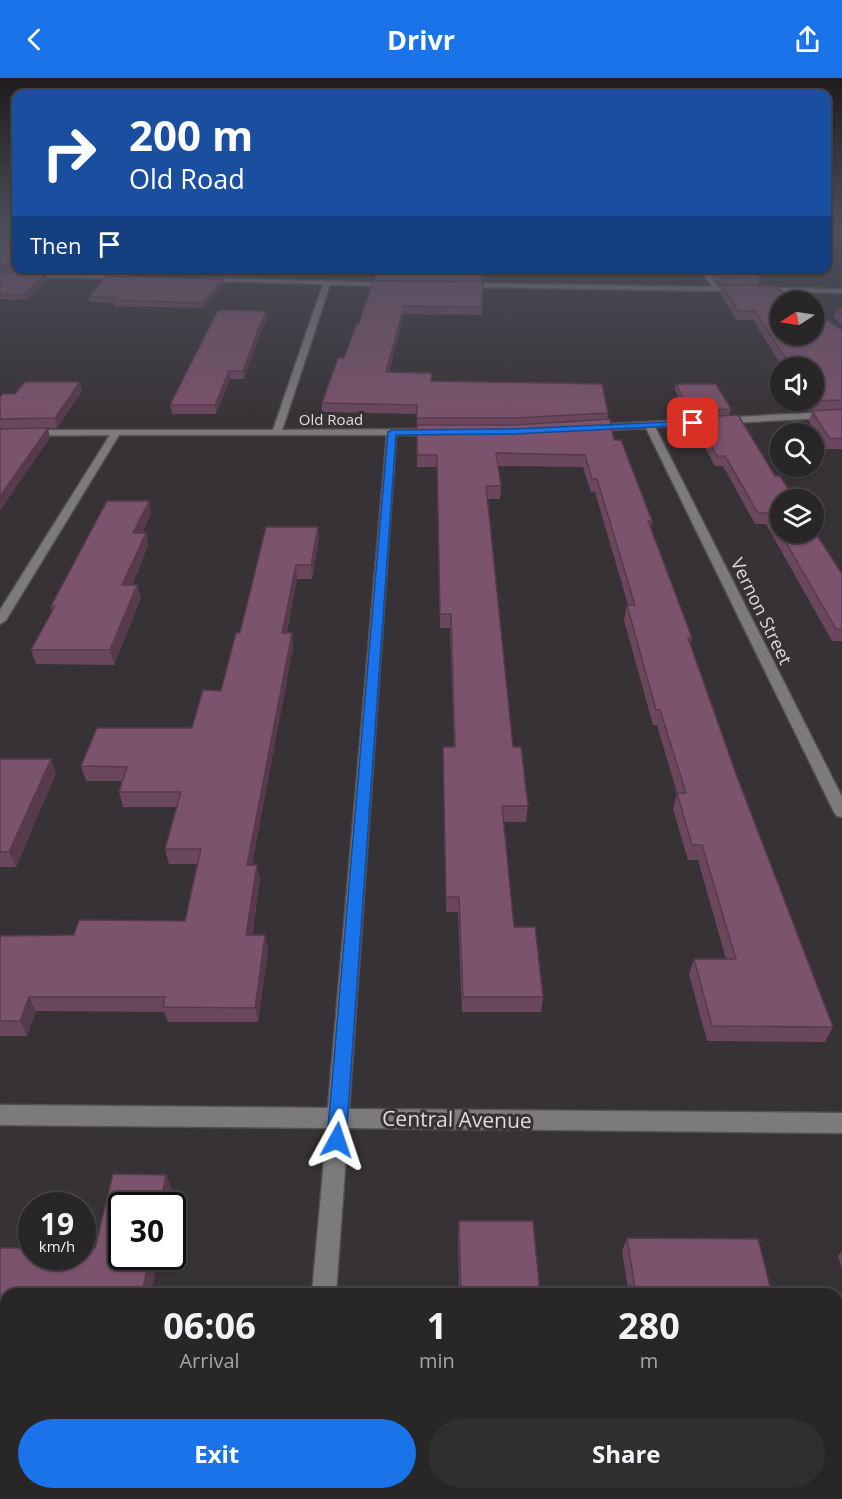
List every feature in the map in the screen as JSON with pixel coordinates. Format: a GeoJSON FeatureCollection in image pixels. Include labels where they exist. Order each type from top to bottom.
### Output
{"type":"FeatureCollection","features":[{"type":"Feature","properties":{"kind":"street"},"geometry":{"type":"LineString","coordinates":[[277,432],[324,293]]}},
{"type":"Feature","properties":{"kind":"street"},"geometry":{"type":"LineString","coordinates":[[581,429],[842,414]]}},
{"type":"Feature","properties":{"kind":"street","name":"Vernon Street"},"geometry":{"type":"LineString","coordinates":[[650,426],[842,812]]}},
{"type":"Feature","properties":{"kind":"street"},"geometry":{"type":"LineString","coordinates":[[325,1288],[392,432]]}},
{"type":"Feature","properties":{"kind":"street","name":"Old Road"},"geometry":{"type":"LineString","coordinates":[[0,433],[447,432]]}},
{"type":"Feature","properties":{"kind":"street"},"geometry":{"type":"LineString","coordinates":[[0,620],[116,433]]}},
{"type":"Feature","properties":{"kind":"street","name":"Central Avenue"},"geometry":{"type":"LineString","coordinates":[[0,1115],[842,1123]]}},
{"type":"Feature","properties":{"kind":"building"},"geometry":{"type":"Polygon","coordinates":[[[0,293],[27,293],[25,295],[0,293]]]}},
{"type":"Feature","properties":{"kind":"building"},"geometry":{"type":"Polygon","coordinates":[[[92,293],[211,293],[202,303],[89,297],[92,293]]]}},
{"type":"Feature","properties":{"kind":"building"},"geometry":{"type":"Polygon","coordinates":[[[369,293],[483,293],[482,307],[404,306],[386,372],[432,373],[431,381],[602,384],[608,413],[514,418],[417,418],[417,405],[322,403],[338,358],[344,358],[356,325],[358,325],[369,293]]]}},
{"type":"Feature","properties":{"kind":"building"},"geometry":{"type":"Polygon","coordinates":[[[727,293],[770,293],[770,334],[755,311],[738,311],[727,293]]]}},
{"type":"Feature","properties":{"kind":"building"},"geometry":{"type":"Polygon","coordinates":[[[218,310],[267,311],[243,371],[229,371],[215,405],[170,405],[218,310]]]}},
{"type":"Feature","properties":{"kind":"building"},"geometry":{"type":"Polygon","coordinates":[[[824,318],[842,330],[842,400],[824,400],[824,357],[785,357],[777,345],[824,345],[824,318]]]}},
{"type":"Feature","properties":{"kind":"building"},"geometry":{"type":"Polygon","coordinates":[[[25,382],[80,382],[55,418],[0,419],[0,397],[3,394],[15,394],[25,382]]]}},
{"type":"Feature","properties":{"kind":"building"},"geometry":{"type":"Polygon","coordinates":[[[676,384],[716,384],[731,409],[690,411],[676,384]]]}},
{"type":"Feature","properties":{"kind":"building"},"geometry":{"type":"Polygon","coordinates":[[[842,409],[842,439],[829,438],[824,430],[824,423],[820,423],[812,411],[842,409]]]}},
{"type":"Feature","properties":{"kind":"building"},"geometry":{"type":"Polygon","coordinates":[[[738,415],[770,468],[770,477],[781,477],[788,489],[770,489],[770,515],[758,513],[725,456],[717,456],[696,417],[738,415]]]}},
{"type":"Feature","properties":{"kind":"building"},"geometry":{"type":"Polygon","coordinates":[[[610,419],[614,440],[621,440],[652,521],[648,521],[692,638],[688,638],[736,774],[833,1027],[712,1026],[694,959],[736,959],[702,845],[692,845],[677,793],[686,793],[660,710],[656,710],[627,605],[635,605],[597,479],[592,479],[585,455],[496,453],[501,486],[486,486],[513,747],[521,747],[528,806],[502,806],[514,927],[535,927],[543,997],[463,997],[459,897],[446,897],[443,747],[455,747],[451,614],[440,614],[437,455],[417,455],[417,425],[514,425],[610,419]]]}},
{"type":"Feature","properties":{"kind":"building"},"geometry":{"type":"Polygon","coordinates":[[[48,428],[0,496],[0,429],[48,428]]]}},
{"type":"Feature","properties":{"kind":"building"},"geometry":{"type":"Polygon","coordinates":[[[107,501],[149,501],[133,533],[146,533],[122,585],[137,585],[110,650],[31,650],[55,606],[51,606],[107,501]]]}},
{"type":"Feature","properties":{"kind":"building"},"geometry":{"type":"Polygon","coordinates":[[[266,527],[318,527],[311,565],[296,565],[282,633],[292,633],[247,865],[257,865],[246,935],[265,935],[255,1008],[163,1007],[165,997],[29,997],[20,1021],[0,1021],[0,936],[74,935],[79,920],[185,921],[201,849],[165,849],[181,792],[119,792],[127,767],[81,766],[97,728],[192,728],[203,690],[221,691],[236,633],[240,633],[266,527]]]}},
{"type":"Feature","properties":{"kind":"building"},"geometry":{"type":"Polygon","coordinates":[[[786,543],[822,543],[842,574],[842,629],[836,629],[786,543]]]}},
{"type":"Feature","properties":{"kind":"building"},"geometry":{"type":"Polygon","coordinates":[[[0,759],[51,759],[9,852],[0,852],[0,759]]]}},
{"type":"Feature","properties":{"kind":"building"},"geometry":{"type":"Polygon","coordinates":[[[113,1174],[166,1175],[163,1192],[109,1192],[113,1174]]]}},
{"type":"Feature","properties":{"kind":"building"},"geometry":{"type":"Polygon","coordinates":[[[108,1195],[108,1270],[147,1270],[143,1288],[0,1288],[0,1248],[18,1248],[18,1270],[96,1270],[96,1244],[108,1195]]]}},
{"type":"Feature","properties":{"kind":"building"},"geometry":{"type":"Polygon","coordinates":[[[459,1221],[533,1221],[539,1288],[461,1288],[459,1221]]]}},
{"type":"Feature","properties":{"kind":"building"},"geometry":{"type":"Polygon","coordinates":[[[627,1238],[758,1239],[770,1288],[635,1288],[627,1238]]]}},
{"type":"Feature","properties":{"kind":"route"},"geometry":{"type":"LineString","coordinates":[[337,1140],[392,432],[513,432],[693,423]]}}]}
